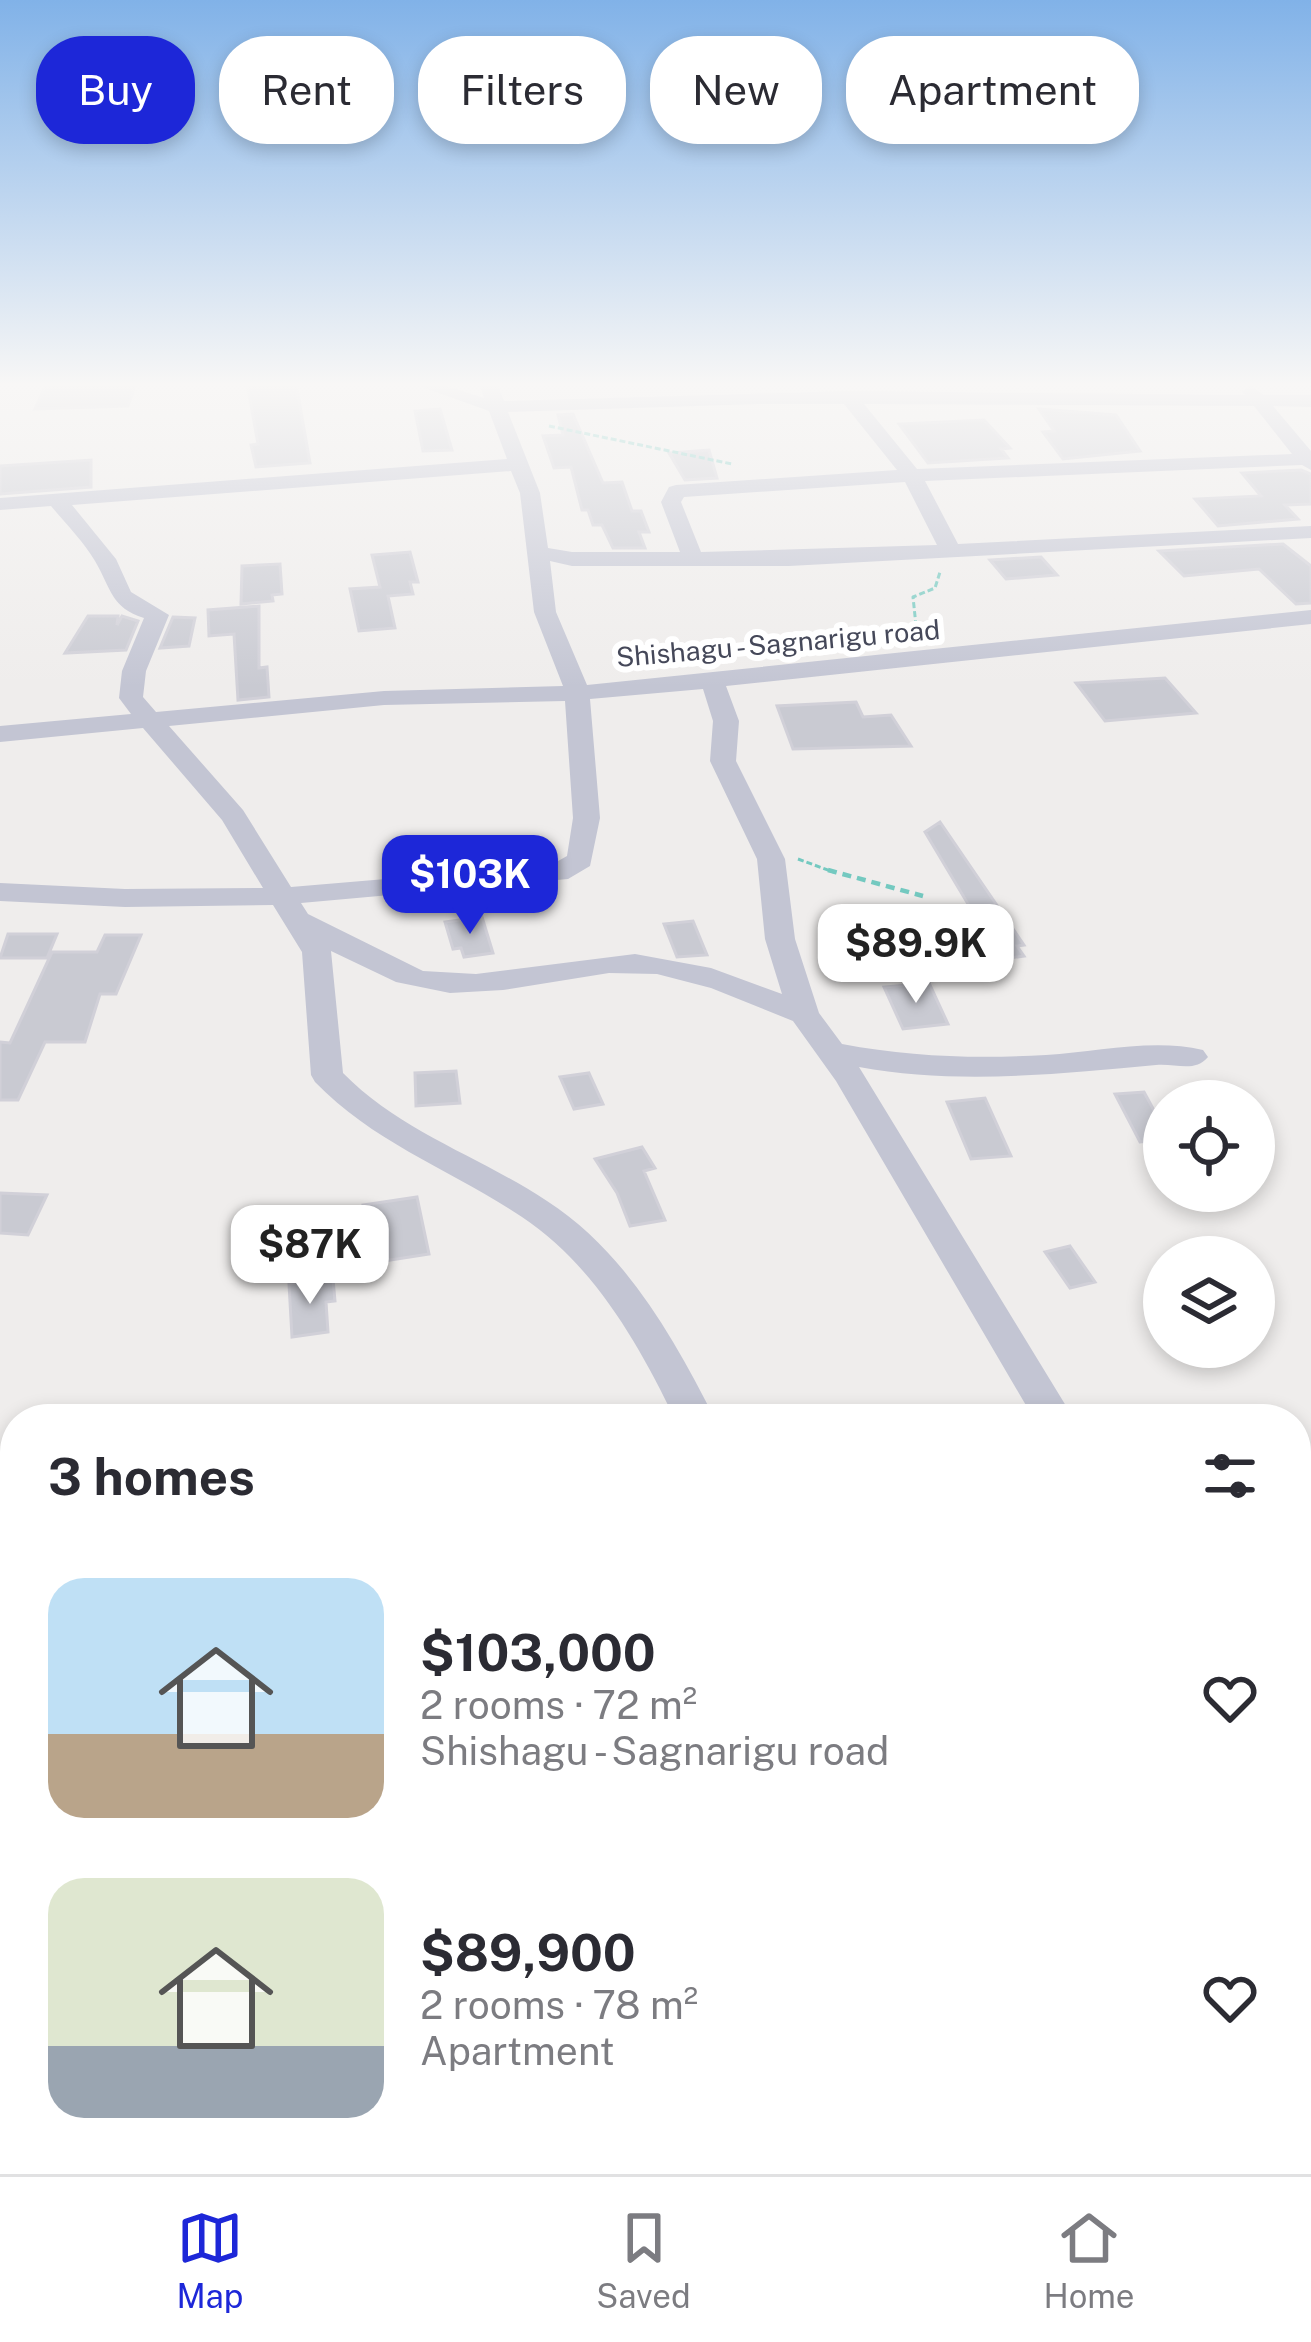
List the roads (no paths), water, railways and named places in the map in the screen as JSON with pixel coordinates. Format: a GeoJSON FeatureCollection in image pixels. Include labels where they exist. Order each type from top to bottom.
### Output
{"type":"FeatureCollection","features":[{"type":"Feature","properties":{"kind":"street"},"geometry":{"type":"LineString","coordinates":[[0,504],[264,484]]}},
{"type":"Feature","properties":{"kind":"street"},"geometry":{"type":"LineString","coordinates":[[0,734],[384,698],[578,692],[545,613],[527,484]]}},
{"type":"Feature","properties":{"kind":"street"},"geometry":{"type":"LineString","coordinates":[[693,560],[671,502],[676,491],[787,484]]}},
{"type":"Feature","properties":{"kind":"street"},"geometry":{"type":"LineString","coordinates":[[917,484],[952,552]]}},
{"type":"Feature","properties":{"kind":"street"},"geometry":{"type":"LineString","coordinates":[[58,501],[105,559],[121,595],[134,608],[158,615],[130,689],[131,698],[233,816],[317,952],[327,1075],[369,1114],[536,1210],[577,1240],[607,1274],[656,1347],[686,1404]]}},
{"type":"Feature","properties":{"kind":"street"},"geometry":{"type":"LineString","coordinates":[[535,552],[572,560],[693,560],[952,552],[1160,536],[1311,532]]}},
{"type":"Feature","properties":{"kind":"street","name":"Shishagu - Sagnarigu road"},"geometry":{"type":"LineString","coordinates":[[290,908],[538,877],[570,868],[580,860],[586,841],[586,800],[574,721],[578,692],[928,660],[1311,616]]}},
{"type":"Feature","properties":{"kind":"street"},"geometry":{"type":"LineString","coordinates":[[712,680],[726,721],[722,760],[771,859],[780,939],[804,1014],[832,1052],[1045,1404]]}},
{"type":"Feature","properties":{"kind":"street"},"geometry":{"type":"LineString","coordinates":[[0,892],[290,908],[387,968],[422,980],[519,978],[636,963],[703,976],[804,1014]]}},
{"type":"Feature","properties":{"kind":"street"},"geometry":{"type":"LineString","coordinates":[[832,1052],[882,1061],[970,1064],[1164,1054],[1192,1057]]}}]}
